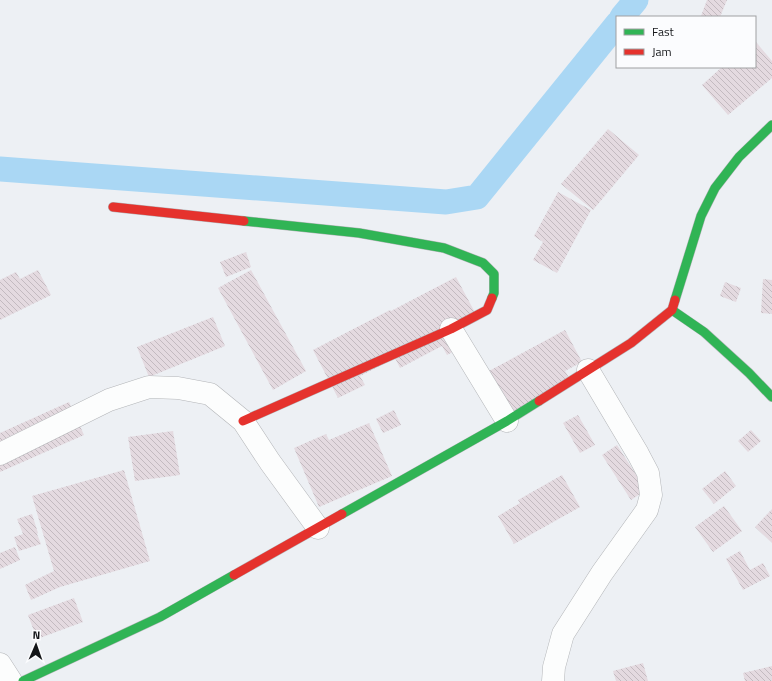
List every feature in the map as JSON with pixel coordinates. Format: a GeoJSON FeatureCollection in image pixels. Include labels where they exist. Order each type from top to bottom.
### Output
{"type":"FeatureCollection","features":[{"type":"Feature","properties":{"kind":"main road"},"geometry":{"type":"LineString","coordinates":[[23,681],[160,617],[506,421],[631,343],[672,310],[701,216],[715,188],[739,157],[772,125]]}},
{"type":"Feature","properties":{"kind":"main road"},"geometry":{"type":"LineString","coordinates":[[113,207],[359,233],[444,248],[483,263],[494,274],[494,293],[487,310],[451,329],[243,421]]}},
{"type":"Feature","properties":{"kind":"main road"},"geometry":{"type":"LineString","coordinates":[[672,310],[704,332],[749,373],[772,397]]}},
{"type":"Feature","properties":{"kind":"street"},"geometry":{"type":"LineString","coordinates":[[451,329],[506,421]]}},
{"type":"Feature","properties":{"kind":"street"},"geometry":{"type":"LineString","coordinates":[[553,681],[554,667],[563,634],[602,573],[647,510],[651,495],[648,473],[588,370]]}},
{"type":"Feature","properties":{"kind":"street"},"geometry":{"type":"LineString","coordinates":[[0,454],[109,400],[149,387],[178,388],[210,394],[243,421],[270,462],[318,528]]}},
{"type":"Feature","properties":{"kind":"street"},"geometry":{"type":"LineString","coordinates":[[0,664],[11,681]]}},
{"type":"Feature","properties":{"kind":"building"},"geometry":{"type":"Polygon","coordinates":[[[707,0],[727,0],[720,16],[701,16],[707,0]]]}},
{"type":"Feature","properties":{"kind":"building"},"geometry":{"type":"Polygon","coordinates":[[[756,42],[772,61],[772,78],[728,115],[702,85],[721,68],[756,68],[756,42]]]}},
{"type":"Feature","properties":{"kind":"building"},"geometry":{"type":"Polygon","coordinates":[[[608,129],[639,155],[593,210],[561,184],[608,129]]]}},
{"type":"Feature","properties":{"kind":"building"},"geometry":{"type":"Polygon","coordinates":[[[558,192],[591,210],[557,273],[533,260],[543,242],[534,236],[558,192]]]}},
{"type":"Feature","properties":{"kind":"building"},"geometry":{"type":"Polygon","coordinates":[[[246,252],[251,267],[226,277],[220,262],[246,252]]]}},
{"type":"Feature","properties":{"kind":"building"},"geometry":{"type":"Polygon","coordinates":[[[38,270],[51,295],[0,320],[0,280],[16,272],[20,279],[38,270]]]}},
{"type":"Feature","properties":{"kind":"building"},"geometry":{"type":"Polygon","coordinates":[[[251,270],[306,371],[273,390],[218,288],[251,270]]]}},
{"type":"Feature","properties":{"kind":"building"},"geometry":{"type":"Polygon","coordinates":[[[456,277],[479,320],[461,329],[469,343],[447,355],[442,346],[400,368],[395,358],[360,376],[365,385],[338,398],[313,350],[456,277]]]}},
{"type":"Feature","properties":{"kind":"building"},"geometry":{"type":"Polygon","coordinates":[[[763,279],[772,280],[772,314],[761,313],[763,279]]]}},
{"type":"Feature","properties":{"kind":"building"},"geometry":{"type":"Polygon","coordinates":[[[725,282],[741,288],[736,302],[720,296],[725,282]]]}},
{"type":"Feature","properties":{"kind":"building"},"geometry":{"type":"Polygon","coordinates":[[[213,317],[225,346],[149,377],[137,347],[213,317]]]}},
{"type":"Feature","properties":{"kind":"building"},"geometry":{"type":"Polygon","coordinates":[[[565,330],[582,362],[565,371],[573,384],[514,416],[489,371],[565,330]]]}},
{"type":"Feature","properties":{"kind":"building"},"geometry":{"type":"Polygon","coordinates":[[[69,402],[84,435],[0,472],[0,433],[69,402]]]}},
{"type":"Feature","properties":{"kind":"building"},"geometry":{"type":"Polygon","coordinates":[[[394,410],[401,425],[383,433],[376,419],[394,410]]]}},
{"type":"Feature","properties":{"kind":"building"},"geometry":{"type":"Polygon","coordinates":[[[578,415],[595,445],[580,453],[563,423],[578,415]]]}},
{"type":"Feature","properties":{"kind":"building"},"geometry":{"type":"Polygon","coordinates":[[[369,423],[392,476],[319,507],[294,448],[326,434],[329,440],[369,423]]]}},
{"type":"Feature","properties":{"kind":"building"},"geometry":{"type":"Polygon","coordinates":[[[751,430],[761,441],[748,452],[738,441],[751,430]]]}},
{"type":"Feature","properties":{"kind":"building"},"geometry":{"type":"Polygon","coordinates":[[[173,431],[180,475],[135,481],[128,437],[173,431]]]}},
{"type":"Feature","properties":{"kind":"building"},"geometry":{"type":"Polygon","coordinates":[[[617,445],[646,490],[631,500],[602,455],[617,445]]]}},
{"type":"Feature","properties":{"kind":"building"},"geometry":{"type":"Polygon","coordinates":[[[124,470],[150,561],[60,587],[31,600],[25,585],[54,571],[32,496],[124,470]]]}},
{"type":"Feature","properties":{"kind":"building"},"geometry":{"type":"Polygon","coordinates":[[[725,471],[736,486],[714,504],[702,489],[725,471]]]}},
{"type":"Feature","properties":{"kind":"building"},"geometry":{"type":"Polygon","coordinates":[[[562,475],[580,507],[514,544],[498,516],[520,503],[518,500],[562,475]]]}},
{"type":"Feature","properties":{"kind":"building"},"geometry":{"type":"Polygon","coordinates":[[[724,506],[742,531],[713,552],[695,527],[724,506]]]}},
{"type":"Feature","properties":{"kind":"building"},"geometry":{"type":"Polygon","coordinates":[[[772,509],[772,543],[755,527],[772,509]]]}},
{"type":"Feature","properties":{"kind":"building"},"geometry":{"type":"Polygon","coordinates":[[[32,514],[41,544],[19,551],[14,537],[23,534],[17,519],[32,514]]]}},
{"type":"Feature","properties":{"kind":"building"},"geometry":{"type":"Polygon","coordinates":[[[15,547],[20,560],[0,569],[0,553],[15,547]]]}},
{"type":"Feature","properties":{"kind":"building"},"geometry":{"type":"Polygon","coordinates":[[[740,551],[750,570],[763,563],[770,576],[743,590],[726,559],[740,551]]]}},
{"type":"Feature","properties":{"kind":"building"},"geometry":{"type":"Polygon","coordinates":[[[74,598],[83,622],[37,639],[28,615],[74,598]]]}},
{"type":"Feature","properties":{"kind":"building"},"geometry":{"type":"Polygon","coordinates":[[[643,663],[648,681],[616,681],[613,671],[643,663]]]}},
{"type":"Feature","properties":{"kind":"building"},"geometry":{"type":"Polygon","coordinates":[[[772,666],[772,681],[745,681],[743,673],[772,666]]]}},
{"type":"Feature","properties":{"kind":"waterway"},"geometry":{"type":"LineString","coordinates":[[623,16],[636,0]]}},
{"type":"Feature","properties":{"kind":"waterway"},"geometry":{"type":"LineString","coordinates":[[0,169],[446,202],[477,197],[616,25]]}},
{"type":"Feature","properties":{"kind":"traffic: fast"},"geometry":{"type":"LineString","coordinates":[[675,300],[701,216],[715,188],[739,157],[772,125]]}},
{"type":"Feature","properties":{"kind":"traffic: fast"},"geometry":{"type":"LineString","coordinates":[[244,221],[359,233],[444,248],[483,263],[494,274],[494,293],[492,298]]}},
{"type":"Feature","properties":{"kind":"traffic: fast"},"geometry":{"type":"LineString","coordinates":[[672,310],[704,332],[749,373],[772,397]]}},
{"type":"Feature","properties":{"kind":"traffic: fast"},"geometry":{"type":"LineString","coordinates":[[342,514],[507,421],[539,401]]}},
{"type":"Feature","properties":{"kind":"traffic: fast"},"geometry":{"type":"LineString","coordinates":[[23,681],[160,617],[234,575]]}},
{"type":"Feature","properties":{"kind":"traffic: jam"},"geometry":{"type":"LineString","coordinates":[[113,207],[244,221]]}},
{"type":"Feature","properties":{"kind":"traffic: jam"},"geometry":{"type":"LineString","coordinates":[[243,421],[451,329],[487,310],[492,298]]}},
{"type":"Feature","properties":{"kind":"traffic: jam"},"geometry":{"type":"LineString","coordinates":[[539,401],[631,343],[672,310],[675,300]]}},
{"type":"Feature","properties":{"kind":"traffic: jam"},"geometry":{"type":"LineString","coordinates":[[234,575],[342,514]]}}]}
